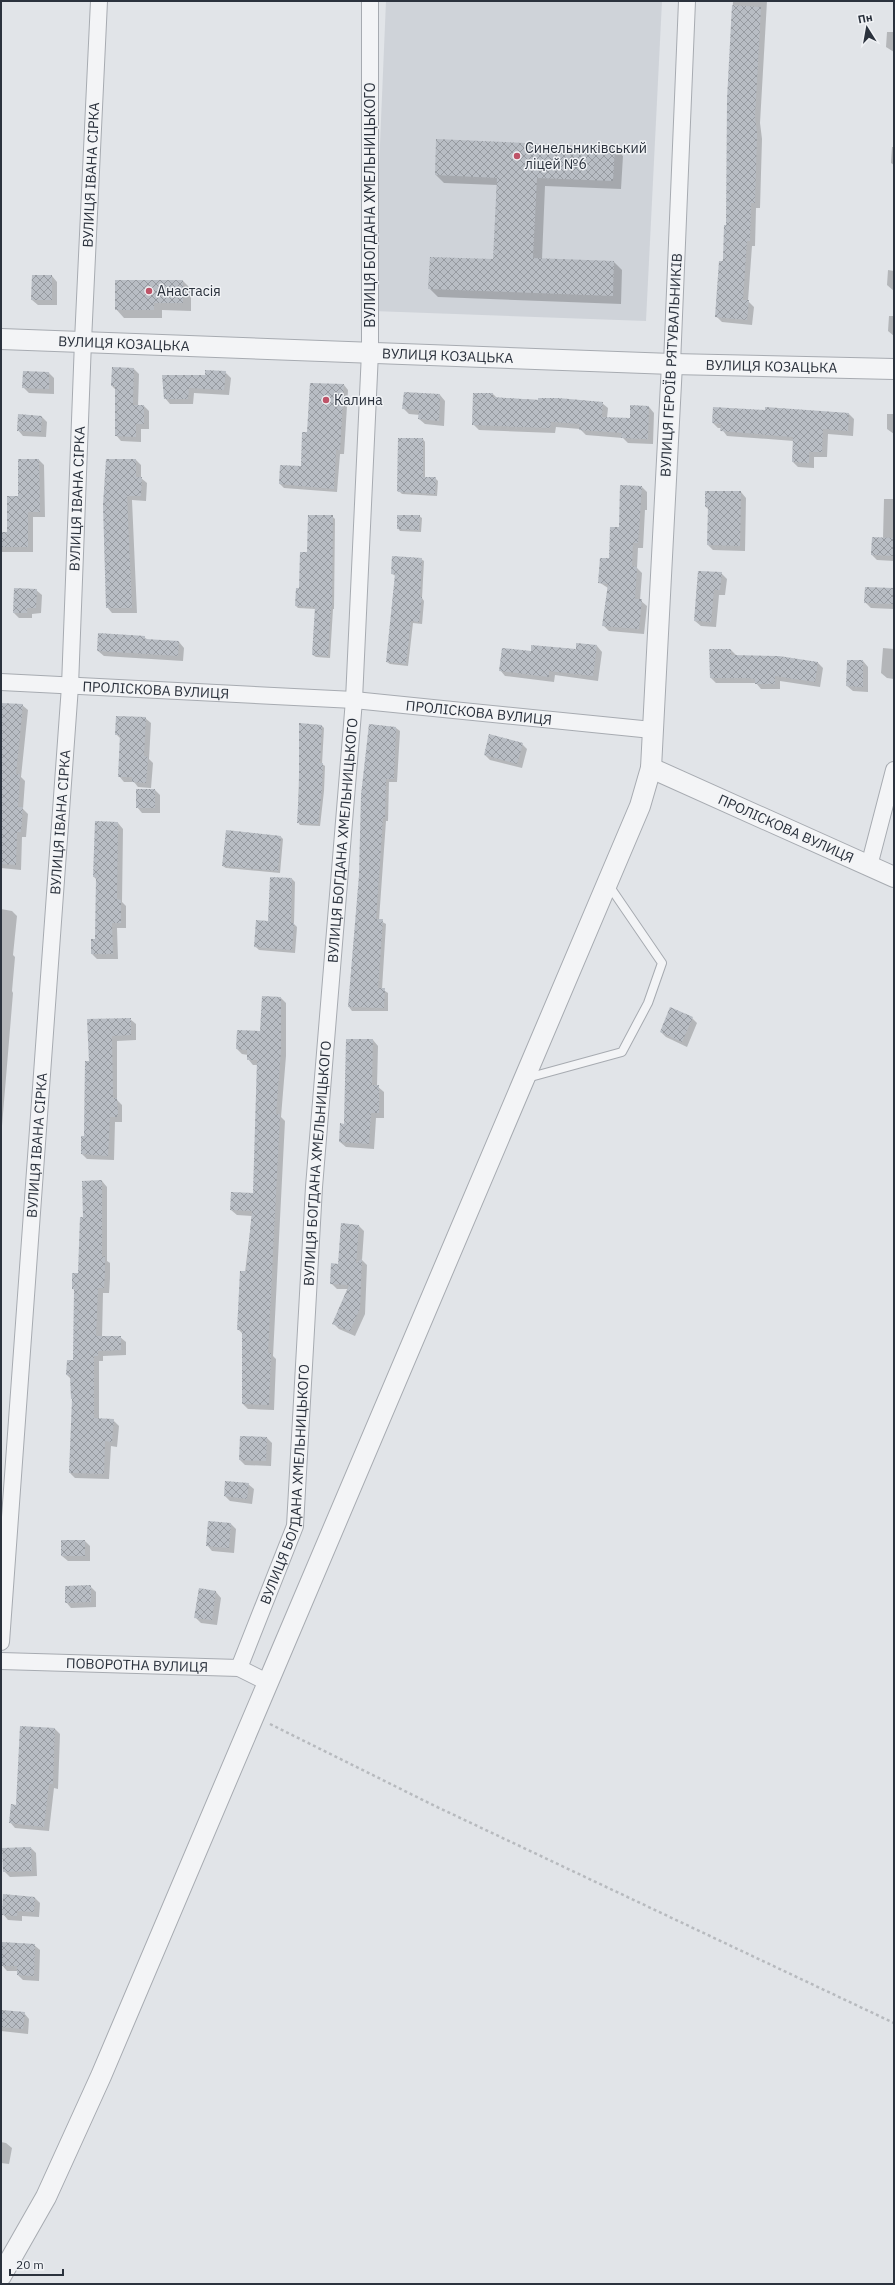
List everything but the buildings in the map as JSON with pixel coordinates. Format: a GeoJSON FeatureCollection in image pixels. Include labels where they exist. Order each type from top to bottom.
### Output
{"type":"FeatureCollection","features":[{"type":"Feature","properties":{"kind":"street","name":"ВУЛИЦЯ ІВАНА СІРКА"},"geometry":{"type":"LineString","coordinates":[[1,1642],[70,686],[83,341],[99,1]]}},
{"type":"Feature","properties":{"kind":"street","name":"ВУЛИЦЯ БОГДАНА ХМЕЛЬНИЦЬКОГО"},"geometry":{"type":"LineString","coordinates":[[239,1668],[295,1526],[314,1186],[354,700],[370,352],[370,1]]}},
{"type":"Feature","properties":{"kind":"street","name":"ВУЛИЦЯ ГЕРОЇВ РЯТУВАЛЬНИКІВ"},"geometry":{"type":"LineString","coordinates":[[652,730],[672,364],[687,1]]}},
{"type":"Feature","properties":{"kind":"street","name":"ВУЛИЦЯ КОЗАЦЬКА"},"geometry":{"type":"LineString","coordinates":[[1,338],[672,364],[894,369]]}},
{"type":"Feature","properties":{"kind":"street","name":"ПРОЛІСКОВА ВУЛИЦЯ"},"geometry":{"type":"LineString","coordinates":[[1,682],[354,700],[652,730]]}},
{"type":"Feature","properties":{"kind":"street"},"geometry":{"type":"LineString","coordinates":[[1,2276],[46,2197],[101,2076],[526,1079],[640,806],[651,768],[652,730]]}},
{"type":"Feature","properties":{"kind":"street","name":"ПРОЛІСКОВА ВУЛИЦЯ"},"geometry":{"type":"LineString","coordinates":[[651,768],[894,877]]}},
{"type":"Feature","properties":{"kind":"street"},"geometry":{"type":"LineString","coordinates":[[869,866],[894,770]]}},
{"type":"Feature","properties":{"kind":"street","name":"ПОВОРОТНА ВУЛИЦЯ"},"geometry":{"type":"LineString","coordinates":[[1,1662],[239,1668],[269,1683]]}},
{"type":"Feature","properties":{"kind":"lane"},"geometry":{"type":"LineString","coordinates":[[526,1079],[622,1052],[648,1003],[662,963],[608,884]]}},
{"type":"Feature","properties":{"kind":"path"},"geometry":{"type":"LineString","coordinates":[[254,1716],[435,1806],[894,2022]]}},
{"type":"Feature","properties":{"kind":"shaded area","name":"Синельниківський ліцей №6"},"geometry":{"type":"Polygon","coordinates":[[[386,1],[662,1],[646,321],[373,311],[386,1]]]}},
{"type":"Feature","properties":{"kind":"place","name":"Синельниківський ліцей №6"},"geometry":{"type":"Point","coordinates":[517,156]}},
{"type":"Feature","properties":{"kind":"place","name":"Анастасія"},"geometry":{"type":"Point","coordinates":[149,291]}},
{"type":"Feature","properties":{"kind":"place","name":"Калина"},"geometry":{"type":"Point","coordinates":[326,400]}}]}
